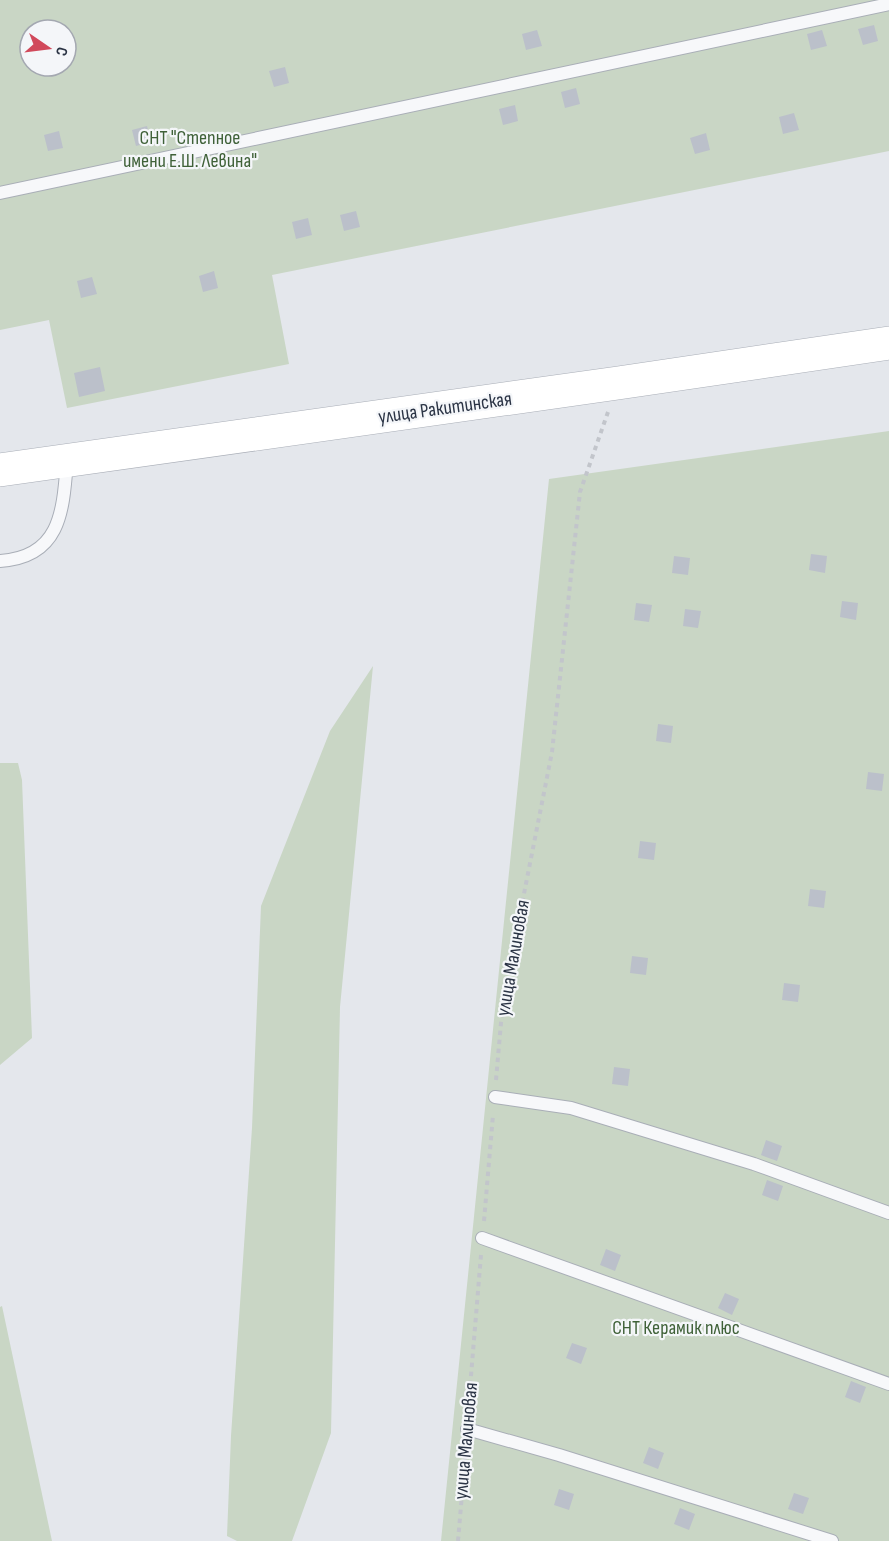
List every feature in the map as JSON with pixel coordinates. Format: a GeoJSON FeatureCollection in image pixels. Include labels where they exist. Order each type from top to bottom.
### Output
{"type":"FeatureCollection","features":[{"type":"Feature","properties":{"kind":"street","name":"улица Ракитинская"},"geometry":{"type":"LineString","coordinates":[[0,470],[889,343]]}},
{"type":"Feature","properties":{"kind":"lane"},"geometry":{"type":"LineString","coordinates":[[0,193],[889,4]]}},
{"type":"Feature","properties":{"kind":"lane"},"geometry":{"type":"LineString","coordinates":[[0,561],[15,560],[39,551],[55,530],[64,501],[67,460]]}},
{"type":"Feature","properties":{"kind":"lane"},"geometry":{"type":"LineString","coordinates":[[495,1097],[571,1108],[754,1164],[889,1213]]}},
{"type":"Feature","properties":{"kind":"lane"},"geometry":{"type":"LineString","coordinates":[[482,1238],[889,1384]]}},
{"type":"Feature","properties":{"kind":"lane"},"geometry":{"type":"LineString","coordinates":[[467,1429],[570,1458],[832,1541]]}},
{"type":"Feature","properties":{"kind":"path","name":"улица Малиновая"},"geometry":{"type":"LineString","coordinates":[[458,1541],[503,1000],[552,752],[580,492],[618,383]]}},
{"type":"Feature","properties":{"kind":"green space","name":"СНТ \"Степное имени Е.Ш. Левина\""},"geometry":{"type":"Polygon","coordinates":[[[0,0],[889,0],[889,151],[272,275],[289,364],[67,408],[49,320],[0,330],[0,0]]]}},
{"type":"Feature","properties":{"kind":"green space","name":"СНТ Керамик плюс"},"geometry":{"type":"Polygon","coordinates":[[[889,431],[889,1541],[441,1541],[549,479],[889,431]]]}},
{"type":"Feature","properties":{"kind":"green space"},"geometry":{"type":"Polygon","coordinates":[[[373,666],[340,1007],[331,1433],[292,1541],[237,1541],[227,1536],[231,1436],[252,1128],[261,906],[330,731],[373,666]]]}},
{"type":"Feature","properties":{"kind":"green space"},"geometry":{"type":"Polygon","coordinates":[[[0,763],[18,763],[22,780],[32,1038],[0,1065],[0,763]]]}},
{"type":"Feature","properties":{"kind":"green space"},"geometry":{"type":"Polygon","coordinates":[[[2,1306],[52,1541],[0,1541],[0,1307],[2,1306]]]}},
{"type":"Feature","properties":{"kind":"building"},"geometry":{"type":"Polygon","coordinates":[[[874,25],[878,41],[863,45],[858,29],[874,25]]]}},
{"type":"Feature","properties":{"kind":"building"},"geometry":{"type":"Polygon","coordinates":[[[537,30],[542,46],[526,50],[522,34],[537,30]]]}},
{"type":"Feature","properties":{"kind":"building"},"geometry":{"type":"Polygon","coordinates":[[[822,30],[827,46],[811,50],[807,34],[822,30]]]}},
{"type":"Feature","properties":{"kind":"building"},"geometry":{"type":"Polygon","coordinates":[[[285,67],[289,83],[274,87],[269,71],[285,67]]]}},
{"type":"Feature","properties":{"kind":"building"},"geometry":{"type":"Polygon","coordinates":[[[576,88],[580,104],[565,108],[561,92],[576,88]]]}},
{"type":"Feature","properties":{"kind":"building"},"geometry":{"type":"Polygon","coordinates":[[[515,105],[518,121],[503,125],[499,109],[515,105]]]}},
{"type":"Feature","properties":{"kind":"building"},"geometry":{"type":"Polygon","coordinates":[[[794,113],[799,130],[783,134],[779,117],[794,113]]]}},
{"type":"Feature","properties":{"kind":"building"},"geometry":{"type":"Polygon","coordinates":[[[147,126],[151,142],[136,146],[132,130],[147,126]]]}},
{"type":"Feature","properties":{"kind":"building"},"geometry":{"type":"Polygon","coordinates":[[[59,131],[63,148],[48,151],[44,135],[59,131]]]}},
{"type":"Feature","properties":{"kind":"building"},"geometry":{"type":"Polygon","coordinates":[[[706,133],[710,150],[695,154],[690,138],[706,133]]]}},
{"type":"Feature","properties":{"kind":"building"},"geometry":{"type":"Polygon","coordinates":[[[356,211],[360,227],[344,231],[340,215],[356,211]]]}},
{"type":"Feature","properties":{"kind":"building"},"geometry":{"type":"Polygon","coordinates":[[[308,218],[312,235],[296,239],[292,222],[308,218]]]}},
{"type":"Feature","properties":{"kind":"building"},"geometry":{"type":"Polygon","coordinates":[[[214,271],[218,288],[203,292],[199,276],[214,271]]]}},
{"type":"Feature","properties":{"kind":"building"},"geometry":{"type":"Polygon","coordinates":[[[92,277],[97,294],[81,298],[77,281],[92,277]]]}},
{"type":"Feature","properties":{"kind":"building"},"geometry":{"type":"Polygon","coordinates":[[[100,367],[105,391],[79,397],[74,373],[100,367]]]}},
{"type":"Feature","properties":{"kind":"building"},"geometry":{"type":"Polygon","coordinates":[[[811,554],[827,556],[825,573],[809,570],[811,554]]]}},
{"type":"Feature","properties":{"kind":"building"},"geometry":{"type":"Polygon","coordinates":[[[674,556],[690,558],[688,575],[672,573],[674,556]]]}},
{"type":"Feature","properties":{"kind":"building"},"geometry":{"type":"Polygon","coordinates":[[[842,601],[858,603],[856,620],[840,617],[842,601]]]}},
{"type":"Feature","properties":{"kind":"building"},"geometry":{"type":"Polygon","coordinates":[[[636,603],[652,605],[649,622],[634,620],[636,603]]]}},
{"type":"Feature","properties":{"kind":"building"},"geometry":{"type":"Polygon","coordinates":[[[685,609],[701,611],[698,628],[683,626],[685,609]]]}},
{"type":"Feature","properties":{"kind":"building"},"geometry":{"type":"Polygon","coordinates":[[[658,724],[673,726],[671,743],[656,741],[658,724]]]}},
{"type":"Feature","properties":{"kind":"building"},"geometry":{"type":"Polygon","coordinates":[[[868,772],[884,774],[882,791],[866,789],[868,772]]]}},
{"type":"Feature","properties":{"kind":"building"},"geometry":{"type":"Polygon","coordinates":[[[640,841],[656,843],[654,860],[638,858],[640,841]]]}},
{"type":"Feature","properties":{"kind":"building"},"geometry":{"type":"Polygon","coordinates":[[[810,889],[826,891],[824,908],[808,906],[810,889]]]}},
{"type":"Feature","properties":{"kind":"building"},"geometry":{"type":"Polygon","coordinates":[[[632,956],[648,958],[646,975],[630,973],[632,956]]]}},
{"type":"Feature","properties":{"kind":"building"},"geometry":{"type":"Polygon","coordinates":[[[784,983],[800,985],[798,1002],[782,1000],[784,983]]]}},
{"type":"Feature","properties":{"kind":"building"},"geometry":{"type":"Polygon","coordinates":[[[614,1067],[630,1069],[628,1086],[612,1084],[614,1067]]]}},
{"type":"Feature","properties":{"kind":"building"},"geometry":{"type":"Polygon","coordinates":[[[766,1140],[782,1146],[777,1161],[761,1155],[766,1140]]]}},
{"type":"Feature","properties":{"kind":"building"},"geometry":{"type":"Polygon","coordinates":[[[767,1180],[783,1186],[778,1201],[762,1195],[767,1180]]]}},
{"type":"Feature","properties":{"kind":"building"},"geometry":{"type":"Polygon","coordinates":[[[606,1249],[621,1255],[615,1271],[600,1265],[606,1249]]]}},
{"type":"Feature","properties":{"kind":"building"},"geometry":{"type":"Polygon","coordinates":[[[725,1293],[739,1299],[732,1315],[718,1308],[725,1293]]]}},
{"type":"Feature","properties":{"kind":"building"},"geometry":{"type":"Polygon","coordinates":[[[572,1343],[587,1348],[581,1364],[566,1358],[572,1343]]]}},
{"type":"Feature","properties":{"kind":"building"},"geometry":{"type":"Polygon","coordinates":[[[851,1381],[866,1387],[860,1403],[845,1397],[851,1381]]]}},
{"type":"Feature","properties":{"kind":"building"},"geometry":{"type":"Polygon","coordinates":[[[649,1447],[664,1453],[658,1469],[643,1463],[649,1447]]]}},
{"type":"Feature","properties":{"kind":"building"},"geometry":{"type":"Polygon","coordinates":[[[559,1489],[574,1494],[569,1510],[554,1505],[559,1489]]]}},
{"type":"Feature","properties":{"kind":"building"},"geometry":{"type":"Polygon","coordinates":[[[794,1493],[809,1498],[803,1514],[788,1509],[794,1493]]]}},
{"type":"Feature","properties":{"kind":"building"},"geometry":{"type":"Polygon","coordinates":[[[680,1508],[695,1514],[689,1530],[674,1524],[680,1508]]]}}]}
